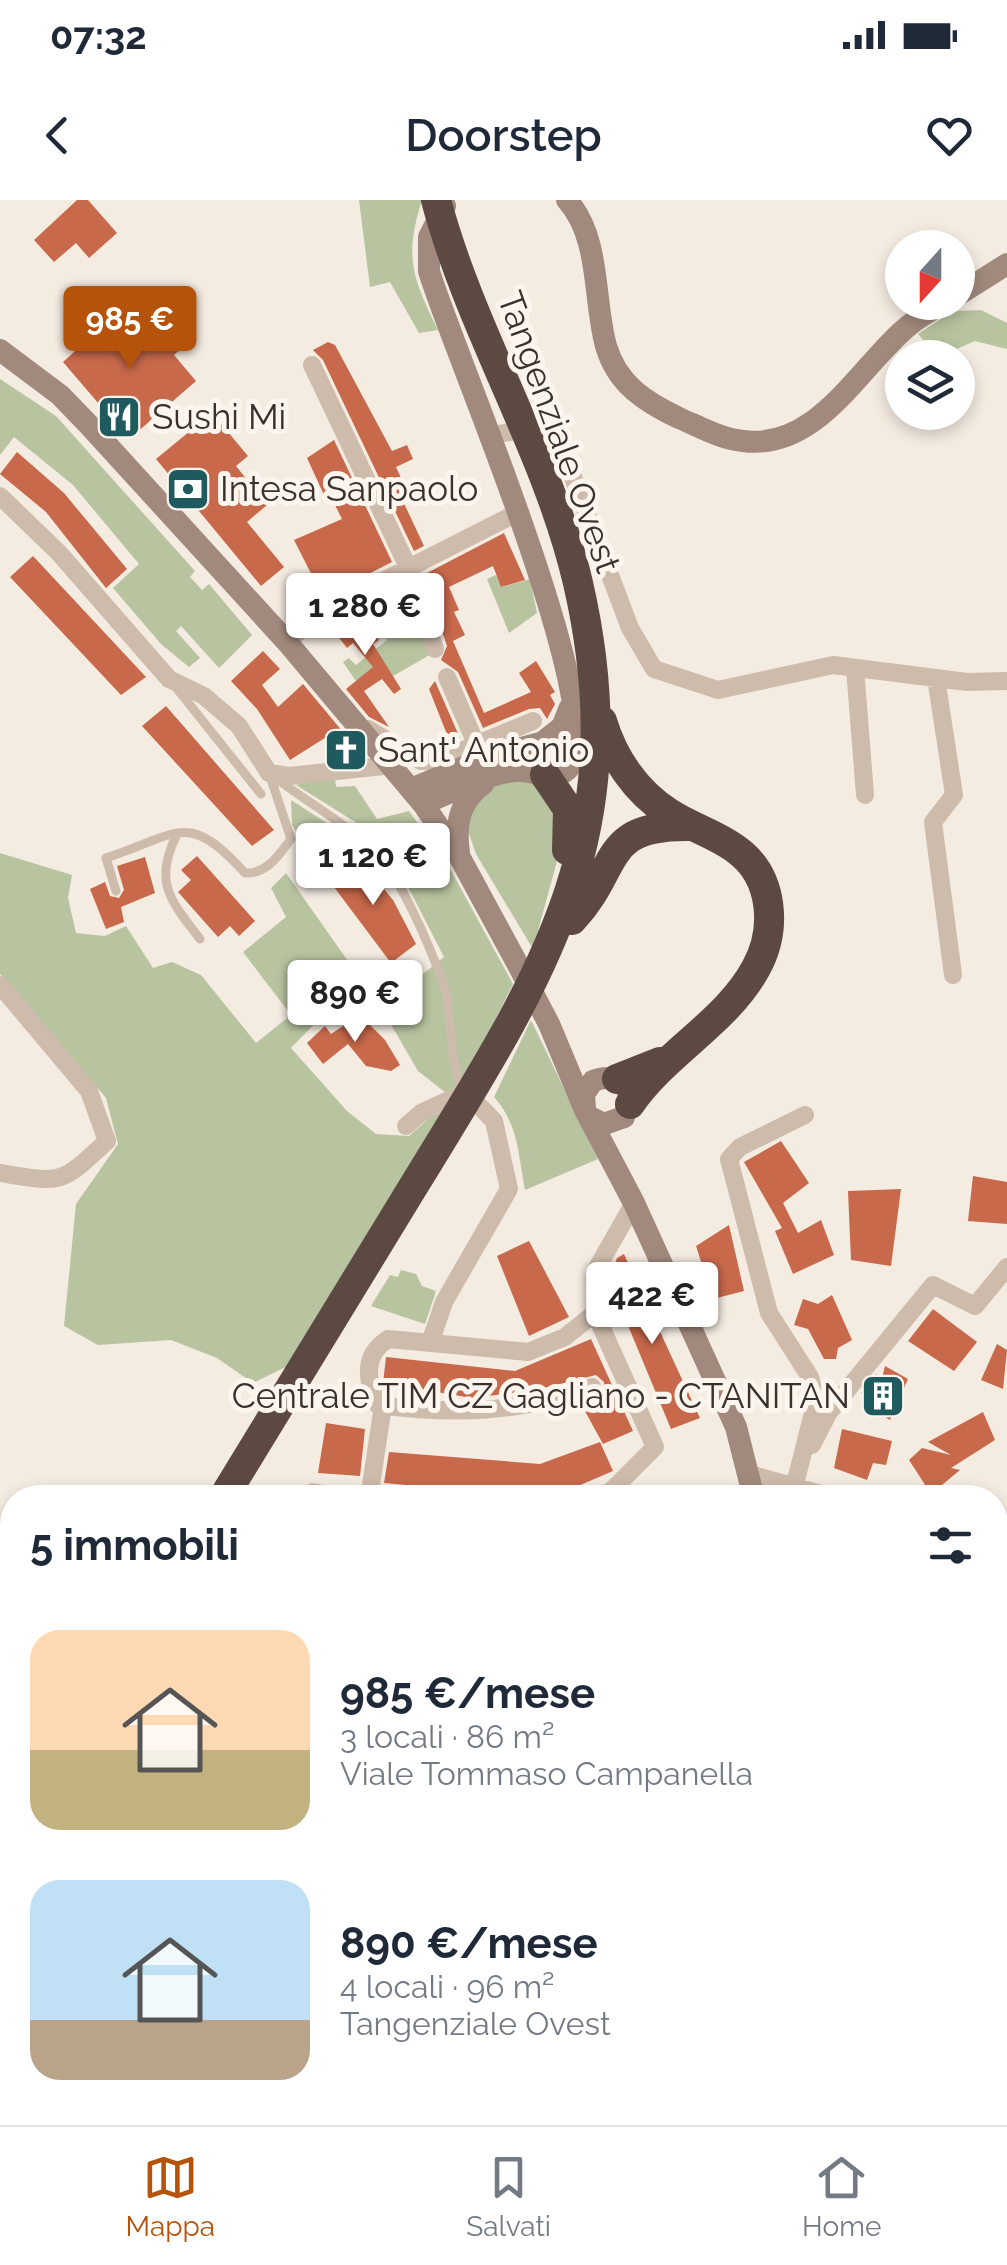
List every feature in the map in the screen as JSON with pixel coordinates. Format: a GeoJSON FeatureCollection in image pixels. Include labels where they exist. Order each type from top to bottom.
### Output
{"type":"FeatureCollection","features":[{"type":"Feature","properties":{"kind":"highway","name":"Tangenziale Ovest"},"geometry":{"type":"LineString","coordinates":[[231,1485],[500,1044],[555,937],[590,813],[584,698],[592,656],[568,544],[455,262],[436,200]]}},
{"type":"Feature","properties":{"kind":"highway"},"geometry":{"type":"LineString","coordinates":[[584,698],[626,773],[666,812],[746,858],[768,893],[769,916],[755,972],[724,1008],[620,1094]]}},
{"type":"Feature","properties":{"kind":"highway"},"geometry":{"type":"LineString","coordinates":[[545,776],[570,820],[558,884],[555,937]]}},
{"type":"Feature","properties":{"kind":"highway"},"geometry":{"type":"LineString","coordinates":[[555,937],[580,911],[610,860],[632,834],[654,826],[692,826]]}},
{"type":"Feature","properties":{"kind":"street"},"geometry":{"type":"LineString","coordinates":[[417,796],[522,770],[545,776],[564,772],[572,763],[584,698],[429,271],[429,237],[450,200]]}},
{"type":"Feature","properties":{"kind":"street"},"geometry":{"type":"LineString","coordinates":[[567,200],[588,243],[606,345],[619,374],[647,402],[730,439],[762,441],[802,427],[841,396],[917,320]]}},
{"type":"Feature","properties":{"kind":"street"},"geometry":{"type":"LineString","coordinates":[[975,286],[1002,274]]}},
{"type":"Feature","properties":{"kind":"street"},"geometry":{"type":"LineString","coordinates":[[0,350],[69,405],[287,642],[394,765],[459,856],[549,1024],[588,1114],[634,1203],[736,1427],[751,1485]]}},
{"type":"Feature","properties":{"kind":"street"},"geometry":{"type":"LineString","coordinates":[[312,365],[407,566],[435,649]]}},
{"type":"Feature","properties":{"kind":"street"},"geometry":{"type":"LineString","coordinates":[[488,436],[554,424],[630,628],[654,669],[718,690],[833,665],[936,678],[1007,681]]}},
{"type":"Feature","properties":{"kind":"street"},"geometry":{"type":"LineString","coordinates":[[0,496],[60,553],[169,680],[204,696],[239,726],[269,773],[289,776],[394,765],[443,776]]}},
{"type":"Feature","properties":{"kind":"street"},"geometry":{"type":"LineString","coordinates":[[287,642],[320,612],[507,518]]}},
{"type":"Feature","properties":{"kind":"street"},"geometry":{"type":"LineString","coordinates":[[855,668],[865,795]]}},
{"type":"Feature","properties":{"kind":"street"},"geometry":{"type":"LineString","coordinates":[[448,677],[476,746]]}},
{"type":"Feature","properties":{"kind":"street"},"geometry":{"type":"LineString","coordinates":[[936,678],[954,795],[933,822],[953,976]]}},
{"type":"Feature","properties":{"kind":"street"},"geometry":{"type":"LineString","coordinates":[[352,717],[393,748],[421,761],[438,761],[476,746],[562,727],[584,698]]}},
{"type":"Feature","properties":{"kind":"street"},"geometry":{"type":"LineString","coordinates":[[417,796],[443,776],[538,732]]}},
{"type":"Feature","properties":{"kind":"street"},"geometry":{"type":"LineString","coordinates":[[538,732],[536,758],[545,776]]}},
{"type":"Feature","properties":{"kind":"street"},"geometry":{"type":"LineString","coordinates":[[459,856],[458,820],[464,804],[495,775]]}},
{"type":"Feature","properties":{"kind":"street"},"geometry":{"type":"LineString","coordinates":[[0,985],[89,1091],[107,1142],[68,1178],[52,1181],[0,1173]]}},
{"type":"Feature","properties":{"kind":"street"},"geometry":{"type":"LineString","coordinates":[[549,1024],[574,1056],[620,1094]]}},
{"type":"Feature","properties":{"kind":"street"},"geometry":{"type":"LineString","coordinates":[[588,1114],[588,1087],[620,1094]]}},
{"type":"Feature","properties":{"kind":"street"},"geometry":{"type":"LineString","coordinates":[[406,1126],[421,1113],[466,1092],[494,1121],[509,1189],[444,1302],[431,1340]]}},
{"type":"Feature","properties":{"kind":"street"},"geometry":{"type":"LineString","coordinates":[[588,1114],[604,1124],[620,1094]]}},
{"type":"Feature","properties":{"kind":"street"},"geometry":{"type":"LineString","coordinates":[[620,1094],[620,1178]]}},
{"type":"Feature","properties":{"kind":"street"},"geometry":{"type":"LineString","coordinates":[[796,1479],[816,1401],[810,1377],[769,1314],[729,1159],[740,1147],[805,1115]]}},
{"type":"Feature","properties":{"kind":"street"},"geometry":{"type":"LineString","coordinates":[[618,1485],[655,1447],[595,1313],[597,1268],[634,1203]]}},
{"type":"Feature","properties":{"kind":"street"},"geometry":{"type":"LineString","coordinates":[[796,1479],[829,1412],[933,1285],[975,1306],[1007,1266]]}},
{"type":"Feature","properties":{"kind":"street"},"geometry":{"type":"LineString","coordinates":[[592,1387],[544,1404],[478,1413],[378,1405],[369,1386],[374,1348],[388,1339],[528,1352],[565,1337],[595,1313]]}},
{"type":"Feature","properties":{"kind":"street"},"geometry":{"type":"LineString","coordinates":[[371,1485],[384,1406]]}},
{"type":"Feature","properties":{"kind":"street"},"geometry":{"type":"LineString","coordinates":[[757,1485],[796,1479],[808,1485]]}},
{"type":"Feature","properties":{"kind":"lane"},"geometry":{"type":"LineString","coordinates":[[169,680],[262,794]]}},
{"type":"Feature","properties":{"kind":"lane"},"geometry":{"type":"LineString","coordinates":[[116,891],[106,858],[190,830],[208,835],[245,874],[256,874],[276,860],[291,839],[269,773]]}},
{"type":"Feature","properties":{"kind":"lane"},"geometry":{"type":"LineString","coordinates":[[269,773],[372,847],[407,903],[444,985],[458,1081],[466,1092]]}},
{"type":"Feature","properties":{"kind":"lane"},"geometry":{"type":"LineString","coordinates":[[177,834],[164,861],[165,888],[200,939]]}},
{"type":"Feature","properties":{"kind":"green space"},"geometry":{"type":"Polygon","coordinates":[[[359,200],[422,200],[412,252],[417,281],[438,330],[419,333],[390,282],[370,287],[359,200]]]}},
{"type":"Feature","properties":{"kind":"green space"},"geometry":{"type":"Polygon","coordinates":[[[975,310],[1007,323],[1007,349],[975,340],[923,340],[918,334],[939,320],[975,320],[975,310]]]}},
{"type":"Feature","properties":{"kind":"green space"},"geometry":{"type":"Polygon","coordinates":[[[0,379],[56,416],[195,571],[190,577],[202,590],[209,584],[252,635],[219,668],[181,626],[176,631],[200,658],[189,667],[161,644],[113,588],[139,564],[73,485],[14,437],[0,455],[0,379]]]}},
{"type":"Feature","properties":{"kind":"green space"},"geometry":{"type":"Polygon","coordinates":[[[403,573],[435,652],[393,676],[384,663],[356,681],[343,662],[349,658],[356,665],[387,640],[369,615],[375,610],[363,594],[403,573]]]}},
{"type":"Feature","properties":{"kind":"green space"},"geometry":{"type":"Polygon","coordinates":[[[496,575],[502,587],[530,579],[537,613],[509,633],[487,579],[496,575]]]}},
{"type":"Feature","properties":{"kind":"green space"},"geometry":{"type":"Polygon","coordinates":[[[335,776],[336,787],[355,786],[377,819],[409,811],[448,865],[513,984],[461,1089],[446,1093],[418,1071],[382,1009],[336,988],[311,1010],[321,1017],[291,1048],[347,1111],[376,1134],[409,1136],[440,1109],[453,1107],[298,1361],[253,1383],[217,1358],[171,1340],[98,1345],[64,1326],[76,1204],[118,1144],[106,1098],[0,974],[0,853],[72,875],[68,898],[76,933],[105,936],[126,926],[153,968],[172,962],[201,975],[256,1043],[291,1015],[243,952],[286,917],[271,888],[286,873],[381,1008],[444,957],[384,840],[296,785],[335,776]]]}},
{"type":"Feature","properties":{"kind":"green space"},"geometry":{"type":"Polygon","coordinates":[[[510,778],[539,784],[565,832],[533,949],[476,854],[468,831],[474,798],[496,781],[510,778]]]}},
{"type":"Feature","properties":{"kind":"green space"},"geometry":{"type":"Polygon","coordinates":[[[291,800],[333,827],[357,856],[347,866],[343,863],[331,874],[324,874],[292,825],[291,800]]]}},
{"type":"Feature","properties":{"kind":"green space"},"geometry":{"type":"Polygon","coordinates":[[[531,1020],[598,1159],[525,1190],[513,1130],[494,1097],[531,1020]]]}},
{"type":"Feature","properties":{"kind":"green space"},"geometry":{"type":"Polygon","coordinates":[[[401,1270],[416,1274],[422,1286],[436,1291],[425,1324],[371,1306],[390,1275],[398,1277],[401,1270]]]}},
{"type":"Feature","properties":{"kind":"building"},"geometry":{"type":"Polygon","coordinates":[[[77,200],[88,200],[117,233],[89,258],[76,243],[54,262],[34,240],[77,200]]]}},
{"type":"Feature","properties":{"kind":"building"},"geometry":{"type":"Polygon","coordinates":[[[124,307],[154,339],[166,329],[182,348],[174,355],[196,381],[135,434],[122,420],[117,425],[63,362],[124,307]]]}},
{"type":"Feature","properties":{"kind":"building"},"geometry":{"type":"Polygon","coordinates":[[[328,342],[335,345],[392,451],[407,445],[413,459],[396,467],[408,493],[401,497],[424,546],[414,551],[323,360],[313,350],[328,342]]]}},
{"type":"Feature","properties":{"kind":"building"},"geometry":{"type":"Polygon","coordinates":[[[212,413],[248,456],[236,466],[267,505],[247,522],[284,567],[261,586],[156,459],[212,413]]]}},
{"type":"Feature","properties":{"kind":"building"},"geometry":{"type":"Polygon","coordinates":[[[334,440],[392,562],[323,597],[294,540],[342,519],[330,495],[325,497],[307,458],[334,440]]]}},
{"type":"Feature","properties":{"kind":"building"},"geometry":{"type":"Polygon","coordinates":[[[17,452],[64,493],[127,569],[106,588],[46,512],[0,474],[17,452]]]}},
{"type":"Feature","properties":{"kind":"building"},"geometry":{"type":"Polygon","coordinates":[[[504,533],[525,580],[501,587],[493,566],[449,587],[459,610],[454,612],[465,635],[453,641],[484,713],[531,692],[519,673],[536,661],[555,692],[550,695],[555,704],[547,719],[540,708],[529,709],[483,728],[458,672],[441,660],[447,646],[423,575],[504,533]]]}},
{"type":"Feature","properties":{"kind":"building"},"geometry":{"type":"Polygon","coordinates":[[[33,556],[146,677],[121,695],[10,577],[33,556]]]}},
{"type":"Feature","properties":{"kind":"building"},"geometry":{"type":"Polygon","coordinates":[[[369,602],[376,611],[364,619],[379,640],[373,644],[401,689],[394,694],[382,679],[364,691],[389,727],[369,717],[346,689],[373,667],[353,643],[347,648],[330,626],[369,602]]]}},
{"type":"Feature","properties":{"kind":"building"},"geometry":{"type":"Polygon","coordinates":[[[263,651],[280,669],[262,685],[278,707],[303,684],[363,756],[339,758],[328,736],[290,760],[257,709],[231,681],[263,651]]]}},
{"type":"Feature","properties":{"kind":"building"},"geometry":{"type":"Polygon","coordinates":[[[435,681],[460,738],[450,742],[429,689],[435,681]]]}},
{"type":"Feature","properties":{"kind":"building"},"geometry":{"type":"Polygon","coordinates":[[[166,706],[274,830],[252,846],[142,726],[166,706]]]}},
{"type":"Feature","properties":{"kind":"building"},"geometry":{"type":"Polygon","coordinates":[[[197,856],[255,921],[239,936],[230,926],[218,937],[178,892],[191,880],[181,870],[197,856]]]}},
{"type":"Feature","properties":{"kind":"building"},"geometry":{"type":"Polygon","coordinates":[[[357,856],[393,900],[416,944],[391,963],[334,887],[331,874],[357,856]]]}},
{"type":"Feature","properties":{"kind":"building"},"geometry":{"type":"Polygon","coordinates":[[[145,857],[155,893],[121,907],[124,922],[106,929],[90,889],[105,882],[110,896],[119,898],[124,890],[117,866],[145,857]]]}},
{"type":"Feature","properties":{"kind":"building"},"geometry":{"type":"Polygon","coordinates":[[[360,1015],[385,1040],[400,1065],[391,1071],[366,1066],[348,1044],[323,1064],[307,1043],[325,1026],[331,1034],[360,1015]]]}},
{"type":"Feature","properties":{"kind":"building"},"geometry":{"type":"Polygon","coordinates":[[[781,1141],[809,1183],[783,1203],[798,1233],[821,1220],[834,1255],[793,1274],[775,1231],[782,1228],[744,1162],[781,1141]]]}},
{"type":"Feature","properties":{"kind":"building"},"geometry":{"type":"Polygon","coordinates":[[[973,1176],[1007,1182],[1007,1224],[968,1221],[973,1176]]]}},
{"type":"Feature","properties":{"kind":"building"},"geometry":{"type":"Polygon","coordinates":[[[901,1189],[891,1266],[851,1260],[848,1191],[901,1189]]]}},
{"type":"Feature","properties":{"kind":"building"},"geometry":{"type":"Polygon","coordinates":[[[729,1225],[744,1291],[713,1299],[696,1246],[729,1225]]]}},
{"type":"Feature","properties":{"kind":"building"},"geometry":{"type":"Polygon","coordinates":[[[529,1241],[569,1317],[529,1336],[497,1256],[529,1241]]]}},
{"type":"Feature","properties":{"kind":"building"},"geometry":{"type":"Polygon","coordinates":[[[624,1254],[700,1418],[671,1429],[609,1280],[617,1258],[624,1254]]]}},
{"type":"Feature","properties":{"kind":"building"},"geometry":{"type":"Polygon","coordinates":[[[832,1295],[852,1340],[838,1348],[836,1359],[824,1359],[808,1329],[794,1325],[803,1299],[818,1304],[832,1295]]]}},
{"type":"Feature","properties":{"kind":"building"},"geometry":{"type":"Polygon","coordinates":[[[933,1309],[977,1342],[954,1371],[908,1341],[933,1309]]]}},
{"type":"Feature","properties":{"kind":"building"},"geometry":{"type":"Polygon","coordinates":[[[591,1339],[633,1431],[603,1444],[581,1404],[604,1391],[604,1382],[596,1375],[536,1390],[472,1398],[383,1383],[386,1357],[515,1371],[591,1339]]]}},
{"type":"Feature","properties":{"kind":"building"},"geometry":{"type":"Polygon","coordinates":[[[997,1344],[1007,1350],[1003,1389],[981,1380],[997,1344]]]}},
{"type":"Feature","properties":{"kind":"building","name":"Centrale TIM CZ Gagliano - CTANITAN"},"geometry":{"type":"Polygon","coordinates":[[[885,1366],[908,1379],[890,1420],[868,1407],[872,1399],[861,1393],[876,1374],[882,1378],[885,1366]]]}},
{"type":"Feature","properties":{"kind":"building"},"geometry":{"type":"Polygon","coordinates":[[[983,1412],[995,1440],[951,1468],[960,1470],[942,1485],[925,1485],[909,1460],[922,1448],[951,1455],[928,1442],[983,1412]]]}},
{"type":"Feature","properties":{"kind":"building"},"geometry":{"type":"Polygon","coordinates":[[[326,1423],[365,1429],[360,1476],[318,1473],[326,1423]]]}},
{"type":"Feature","properties":{"kind":"building"},"geometry":{"type":"Polygon","coordinates":[[[842,1429],[892,1441],[886,1465],[873,1463],[867,1480],[834,1468],[842,1429]]]}},
{"type":"Feature","properties":{"kind":"building"},"geometry":{"type":"Polygon","coordinates":[[[600,1442],[613,1471],[580,1485],[384,1483],[389,1452],[540,1464],[600,1442]]]}},
{"type":"Feature","properties":{"kind":"place","name":"Sushi Mi"},"geometry":{"type":"Point","coordinates":[119,417]}},
{"type":"Feature","properties":{"kind":"place","name":"Intesa Sanpaolo"},"geometry":{"type":"Point","coordinates":[188,489]}},
{"type":"Feature","properties":{"kind":"place","name":"Sant' Antonio"},"geometry":{"type":"Point","coordinates":[346,750]}},
{"type":"Feature","properties":{"kind":"place","name":"Centrale TIM CZ Gagliano - CTANITAN"},"geometry":{"type":"Point","coordinates":[883,1396]}}]}
